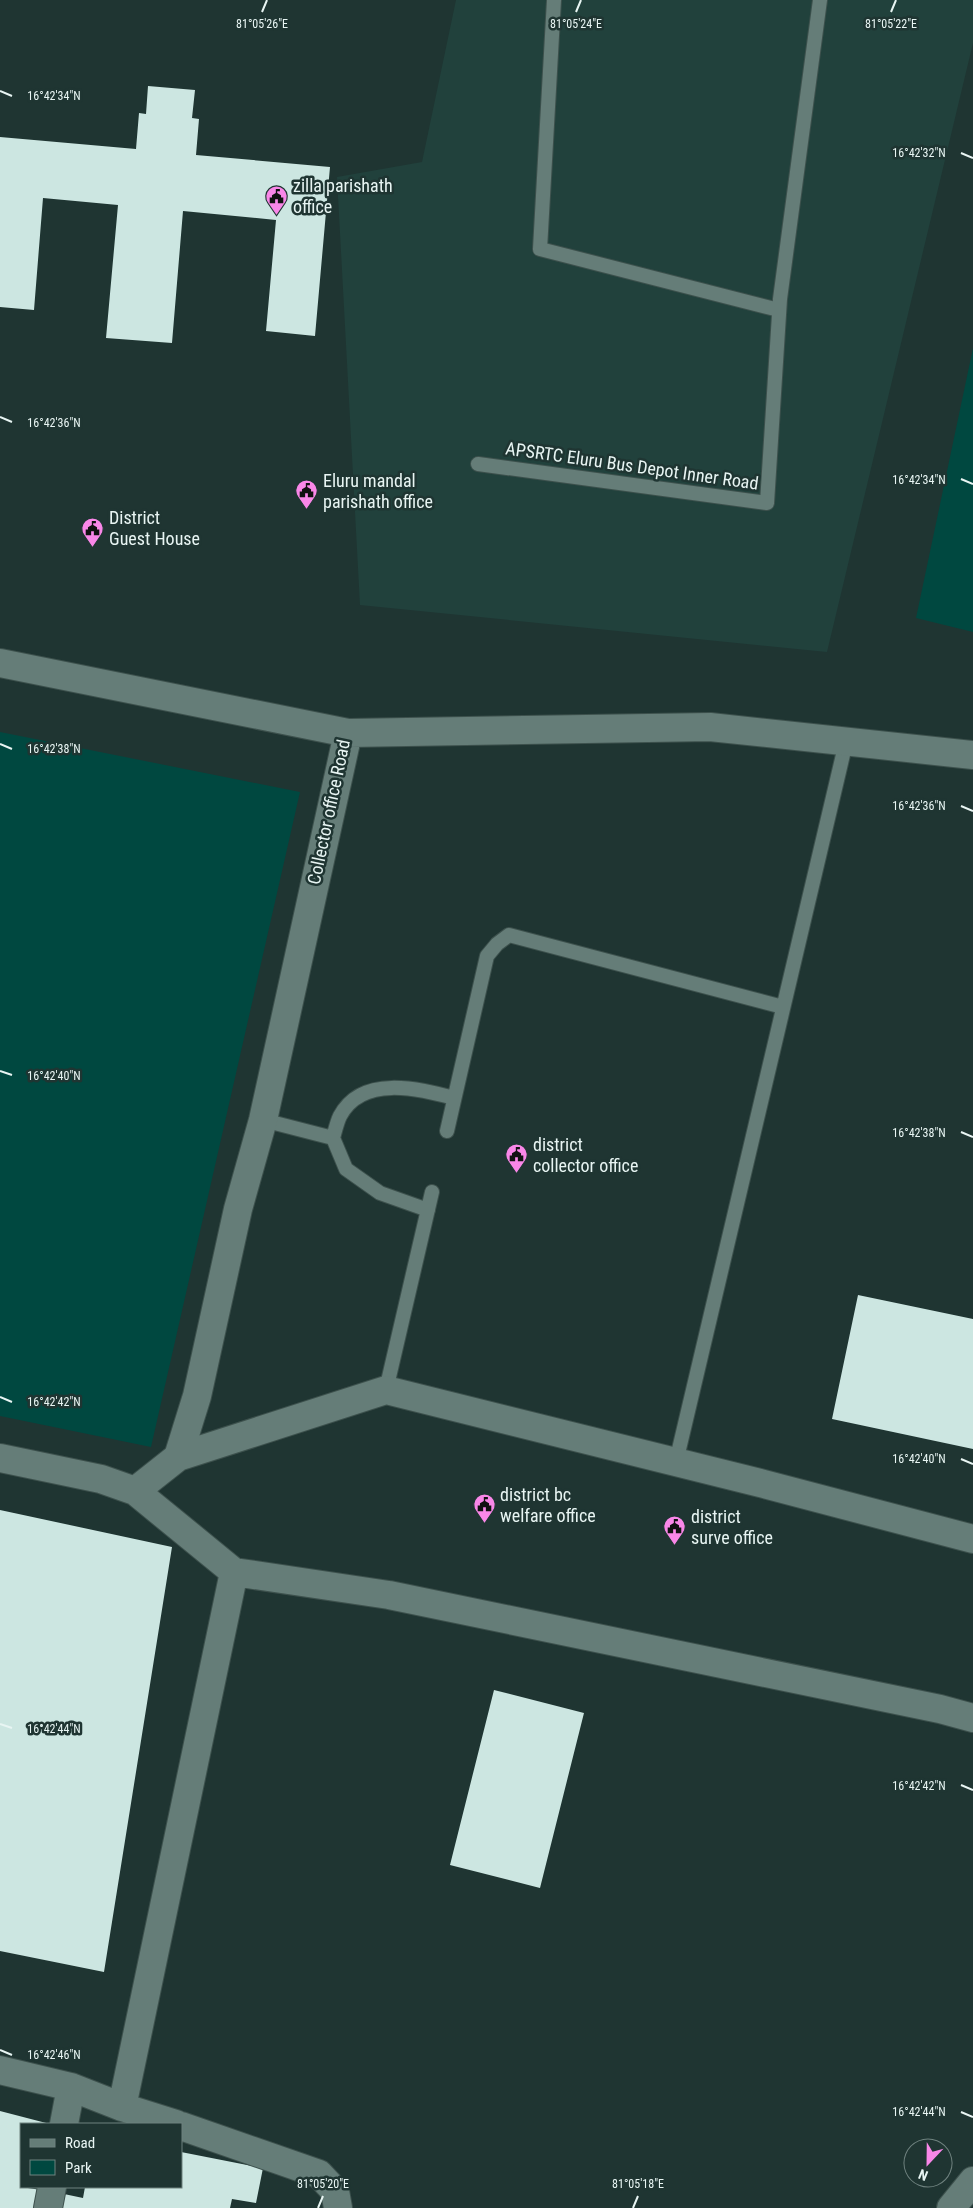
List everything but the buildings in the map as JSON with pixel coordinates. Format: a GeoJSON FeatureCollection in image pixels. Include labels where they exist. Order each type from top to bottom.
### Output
{"type":"FeatureCollection","features":[{"type":"Feature","properties":{"kind":"street","name":"Collector office Road"},"geometry":{"type":"LineString","coordinates":[[0,663],[348,733],[262,1120],[238,1209],[197,1396],[178,1457]]}},
{"type":"Feature","properties":{"kind":"street"},"geometry":{"type":"LineString","coordinates":[[348,733],[710,727],[973,755]]}},
{"type":"Feature","properties":{"kind":"street"},"geometry":{"type":"LineString","coordinates":[[134,1491],[178,1457],[386,1390],[676,1462],[973,1539]]}},
{"type":"Feature","properties":{"kind":"street"},"geometry":{"type":"LineString","coordinates":[[0,1458],[101,1479],[134,1491],[234,1572],[389,1595],[940,1709],[973,1718]]}},
{"type":"Feature","properties":{"kind":"street"},"geometry":{"type":"LineString","coordinates":[[122,2107],[234,1572]]}},
{"type":"Feature","properties":{"kind":"street"},"geometry":{"type":"LineString","coordinates":[[0,2070],[72,2087],[122,2107],[173,2123]]}},
{"type":"Feature","properties":{"kind":"street"},"geometry":{"type":"LineString","coordinates":[[64,2123],[72,2087]]}},
{"type":"Feature","properties":{"kind":"street"},"geometry":{"type":"LineString","coordinates":[[182,2126],[319,2174],[335,2191],[338,2208]]}},
{"type":"Feature","properties":{"kind":"street"},"geometry":{"type":"LineString","coordinates":[[950,2208],[973,2181]]}},
{"type":"Feature","properties":{"kind":"street"},"geometry":{"type":"LineString","coordinates":[[48,2208],[52,2188]]}},
{"type":"Feature","properties":{"kind":"lane"},"geometry":{"type":"LineString","coordinates":[[554,0],[540,249],[779,310]]}},
{"type":"Feature","properties":{"kind":"lane","name":"APSRTC Eluru Bus Depot Inner Road"},"geometry":{"type":"LineString","coordinates":[[478,464],[767,503],[779,310],[820,0]]}},
{"type":"Feature","properties":{"kind":"lane"},"geometry":{"type":"LineString","coordinates":[[676,1462],[846,742]]}},
{"type":"Feature","properties":{"kind":"lane"},"geometry":{"type":"LineString","coordinates":[[447,1131],[487,956],[497,944],[509,935],[783,1007]]}},
{"type":"Feature","properties":{"kind":"lane"},"geometry":{"type":"LineString","coordinates":[[428,1210],[380,1193],[346,1169],[333,1138],[340,1115],[355,1098],[382,1088],[414,1088],[454,1098]]}},
{"type":"Feature","properties":{"kind":"lane"},"geometry":{"type":"LineString","coordinates":[[262,1120],[333,1138]]}},
{"type":"Feature","properties":{"kind":"lane"},"geometry":{"type":"LineString","coordinates":[[386,1390],[432,1192]]}},
{"type":"Feature","properties":{"kind":"shaded area"},"geometry":{"type":"Polygon","coordinates":[[[456,0],[973,0],[973,43],[827,652],[360,605],[337,177],[422,162],[456,0]]]}},
{"type":"Feature","properties":{"kind":"green space"},"geometry":{"type":"Polygon","coordinates":[[[973,348],[973,632],[916,618],[973,348]]]}},
{"type":"Feature","properties":{"kind":"green space"},"geometry":{"type":"Polygon","coordinates":[[[0,732],[300,792],[151,1447],[0,1416],[0,732]]]}},
{"type":"Feature","properties":{"kind":"place","name":"zilla parishath office"},"geometry":{"type":"Point","coordinates":[277,215]}},
{"type":"Feature","properties":{"kind":"place","name":"Eluru mandal parishath office"},"geometry":{"type":"Point","coordinates":[307,510]}},
{"type":"Feature","properties":{"kind":"place","name":"District Guest House"},"geometry":{"type":"Point","coordinates":[93,547]}},
{"type":"Feature","properties":{"kind":"place","name":"district collector office"},"geometry":{"type":"Point","coordinates":[517,1174]}},
{"type":"Feature","properties":{"kind":"place","name":"district bc welfare office"},"geometry":{"type":"Point","coordinates":[484,1524]}},
{"type":"Feature","properties":{"kind":"place","name":"district surve office"},"geometry":{"type":"Point","coordinates":[675,1546]}}]}
